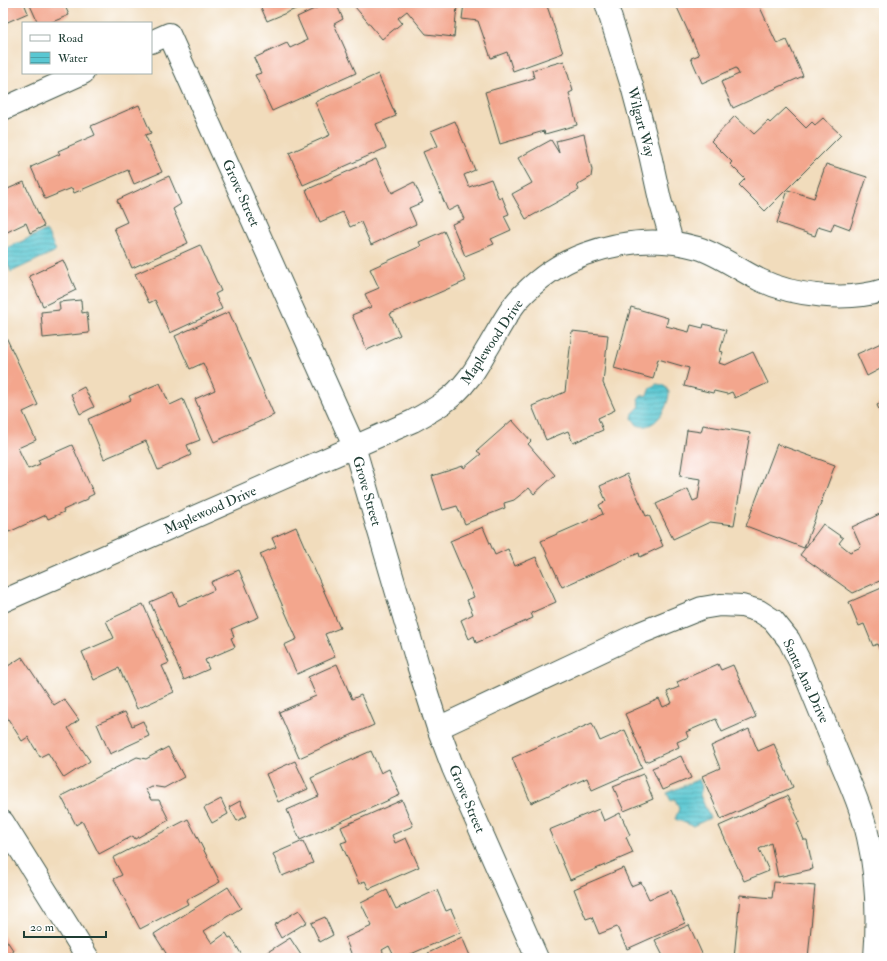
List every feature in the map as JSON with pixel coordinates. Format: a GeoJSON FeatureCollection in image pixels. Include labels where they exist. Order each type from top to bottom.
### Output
{"type":"FeatureCollection","features":[{"type":"Feature","properties":{"kind":"street","name":"Wilgart Way"},"geometry":{"type":"LineString","coordinates":[[606,3],[632,86],[672,242]]}},
{"type":"Feature","properties":{"kind":"street","name":"Grove Street"},"geometry":{"type":"LineString","coordinates":[[160,38],[354,446],[438,728],[456,774],[537,958]]}},
{"type":"Feature","properties":{"kind":"street"},"geometry":{"type":"LineString","coordinates":[[3,109],[81,74]]}},
{"type":"Feature","properties":{"kind":"street","name":"Maplewood Drive"},"geometry":{"type":"LineString","coordinates":[[3,601],[420,418],[438,408],[455,394],[469,379],[518,301],[536,283],[560,266],[584,255],[614,245],[644,242],[672,242],[698,248],[719,257],[761,280],[778,287],[800,292],[848,296],[884,290]]}},
{"type":"Feature","properties":{"kind":"street","name":"Santa Ana Drive"},"geometry":{"type":"LineString","coordinates":[[438,728],[640,634],[702,608],[720,605],[742,606],[759,611],[773,620],[789,640],[803,669],[860,809],[868,837],[873,866],[876,903],[875,958]]}},
{"type":"Feature","properties":{"kind":"street"},"geometry":{"type":"LineString","coordinates":[[3,822],[88,958]]}},
{"type":"Feature","properties":{"kind":"water"},"geometry":{"type":"Polygon","coordinates":[[[46,230],[56,251],[11,272],[3,250],[46,230]]]}},
{"type":"Feature","properties":{"kind":"water"},"geometry":{"type":"Polygon","coordinates":[[[656,384],[664,385],[669,392],[664,411],[655,422],[650,425],[637,425],[632,418],[633,413],[640,406],[638,400],[641,396],[647,395],[650,388],[656,384]]]}},
{"type":"Feature","properties":{"kind":"water"},"geometry":{"type":"Polygon","coordinates":[[[699,779],[702,787],[700,795],[710,818],[693,826],[675,819],[679,809],[675,799],[671,801],[667,793],[699,779]]]}},
{"type":"Feature","properties":{"kind":"building"},"geometry":{"type":"Polygon","coordinates":[[[3,3],[24,3],[28,13],[3,24],[3,3]]]}},
{"type":"Feature","properties":{"kind":"building"},"geometry":{"type":"Polygon","coordinates":[[[29,3],[73,3],[65,6],[69,15],[52,22],[38,22],[29,3]]]}},
{"type":"Feature","properties":{"kind":"building"},"geometry":{"type":"Polygon","coordinates":[[[259,3],[310,3],[267,21],[259,3]]]}},
{"type":"Feature","properties":{"kind":"building"},"geometry":{"type":"Polygon","coordinates":[[[327,3],[336,3],[343,19],[334,24],[356,73],[272,111],[255,75],[261,73],[254,58],[287,43],[290,48],[307,40],[297,17],[327,3]]]}},
{"type":"Feature","properties":{"kind":"building"},"geometry":{"type":"Polygon","coordinates":[[[359,3],[433,3],[434,5],[457,6],[454,37],[426,34],[407,11],[398,18],[402,23],[382,39],[355,7],[359,3]]]}},
{"type":"Feature","properties":{"kind":"building"},"geometry":{"type":"Polygon","coordinates":[[[464,3],[546,3],[563,53],[513,71],[507,52],[491,58],[478,21],[462,19],[464,3]]]}},
{"type":"Feature","properties":{"kind":"building"},"geometry":{"type":"Polygon","coordinates":[[[675,3],[758,3],[777,44],[787,40],[803,76],[733,108],[721,82],[739,74],[736,68],[702,83],[691,58],[699,55],[675,3]]]}},
{"type":"Feature","properties":{"kind":"building"},"geometry":{"type":"Polygon","coordinates":[[[564,61],[573,91],[569,93],[577,125],[545,134],[544,131],[500,144],[485,92],[534,78],[532,70],[564,61]]]}},
{"type":"Feature","properties":{"kind":"building"},"geometry":{"type":"Polygon","coordinates":[[[378,74],[396,116],[376,124],[386,148],[303,185],[289,153],[330,135],[315,102],[378,74]]]}},
{"type":"Feature","properties":{"kind":"building"},"geometry":{"type":"Polygon","coordinates":[[[139,105],[151,133],[145,135],[162,172],[134,184],[128,170],[74,193],[72,188],[45,199],[31,167],[60,154],[58,151],[95,135],[91,126],[139,105]]]}},
{"type":"Feature","properties":{"kind":"building"},"geometry":{"type":"Polygon","coordinates":[[[786,108],[806,128],[812,122],[815,125],[823,118],[841,135],[765,211],[739,185],[745,179],[730,164],[732,162],[711,141],[735,116],[754,134],[768,121],[770,123],[786,108]]]}},
{"type":"Feature","properties":{"kind":"building"},"geometry":{"type":"Polygon","coordinates":[[[455,121],[475,170],[464,175],[469,187],[491,179],[499,199],[502,197],[509,214],[504,216],[511,230],[491,239],[494,244],[465,256],[452,224],[464,219],[458,206],[448,211],[423,152],[438,146],[431,131],[455,121]]]}},
{"type":"Feature","properties":{"kind":"building"},"geometry":{"type":"Polygon","coordinates":[[[584,134],[592,170],[591,177],[577,185],[579,190],[526,219],[512,194],[532,183],[518,158],[551,140],[559,153],[556,141],[584,134]]]}},
{"type":"Feature","properties":{"kind":"building"},"geometry":{"type":"Polygon","coordinates":[[[376,159],[392,193],[414,182],[423,202],[409,208],[416,224],[371,245],[361,222],[350,227],[343,212],[320,222],[306,190],[376,159]]]}},
{"type":"Feature","properties":{"kind":"building"},"geometry":{"type":"Polygon","coordinates":[[[826,164],[867,177],[850,229],[834,223],[831,231],[818,227],[815,236],[777,223],[788,190],[814,198],[826,164]]]}},
{"type":"Feature","properties":{"kind":"building"},"geometry":{"type":"Polygon","coordinates":[[[169,176],[181,204],[173,209],[188,243],[132,268],[114,228],[127,222],[117,200],[169,176]]]}},
{"type":"Feature","properties":{"kind":"building"},"geometry":{"type":"Polygon","coordinates":[[[24,182],[44,226],[30,233],[26,223],[3,234],[3,191],[24,182]]]}},
{"type":"Feature","properties":{"kind":"building"},"geometry":{"type":"Polygon","coordinates":[[[444,231],[466,281],[390,314],[400,335],[367,350],[352,315],[371,307],[365,294],[379,288],[370,269],[421,246],[419,242],[444,231]]]}},
{"type":"Feature","properties":{"kind":"building"},"geometry":{"type":"Polygon","coordinates":[[[200,245],[221,291],[215,294],[222,309],[170,333],[155,300],[149,303],[135,274],[200,245]]]}},
{"type":"Feature","properties":{"kind":"building"},"geometry":{"type":"Polygon","coordinates":[[[63,260],[76,290],[43,306],[29,276],[63,260]]]}},
{"type":"Feature","properties":{"kind":"building"},"geometry":{"type":"Polygon","coordinates":[[[81,300],[82,313],[87,312],[89,333],[43,338],[41,312],[60,310],[59,302],[81,300]]]}},
{"type":"Feature","properties":{"kind":"building"},"geometry":{"type":"Polygon","coordinates":[[[631,307],[668,318],[666,326],[689,332],[691,325],[703,328],[704,324],[726,330],[720,351],[723,352],[719,363],[725,365],[753,352],[768,383],[735,398],[732,392],[727,394],[714,391],[713,393],[684,386],[689,368],[658,359],[653,379],[614,368],[631,307]]]}},
{"type":"Feature","properties":{"kind":"building"},"geometry":{"type":"Polygon","coordinates":[[[229,312],[274,415],[214,442],[195,399],[215,390],[203,363],[190,369],[175,336],[229,312]]]}},
{"type":"Feature","properties":{"kind":"building"},"geometry":{"type":"Polygon","coordinates":[[[572,331],[608,335],[603,383],[615,410],[598,418],[603,430],[573,443],[568,431],[546,440],[532,406],[565,392],[572,331]]]}},
{"type":"Feature","properties":{"kind":"building"},"geometry":{"type":"Polygon","coordinates":[[[6,337],[38,405],[23,412],[36,440],[18,448],[28,469],[40,464],[38,460],[72,445],[94,494],[88,497],[88,499],[63,510],[64,512],[48,519],[46,515],[9,532],[7,528],[3,530],[3,338],[6,337]]]}},
{"type":"Feature","properties":{"kind":"building"},"geometry":{"type":"Polygon","coordinates":[[[881,343],[884,348],[884,367],[867,376],[857,354],[881,343]]]}},
{"type":"Feature","properties":{"kind":"building"},"geometry":{"type":"Polygon","coordinates":[[[160,383],[170,405],[183,399],[200,440],[187,445],[191,455],[158,470],[146,441],[104,459],[88,419],[131,400],[129,396],[160,383]]]}},
{"type":"Feature","properties":{"kind":"building"},"geometry":{"type":"Polygon","coordinates":[[[84,387],[94,407],[80,414],[71,394],[84,387]]]}},
{"type":"Feature","properties":{"kind":"building"},"geometry":{"type":"Polygon","coordinates":[[[884,401],[884,421],[877,405],[884,401]]]}},
{"type":"Feature","properties":{"kind":"building"},"geometry":{"type":"Polygon","coordinates":[[[512,420],[531,441],[528,444],[555,475],[534,494],[529,488],[514,500],[504,503],[505,508],[465,524],[457,506],[443,510],[432,476],[463,466],[464,468],[481,454],[477,451],[512,420]]]}},
{"type":"Feature","properties":{"kind":"building"},"geometry":{"type":"Polygon","coordinates":[[[703,425],[750,433],[734,525],[710,522],[673,539],[656,504],[688,489],[693,501],[698,499],[701,479],[680,476],[687,430],[701,432],[703,425]]]}},
{"type":"Feature","properties":{"kind":"building"},"geometry":{"type":"Polygon","coordinates":[[[777,444],[835,465],[804,548],[746,526],[777,444]]]}},
{"type":"Feature","properties":{"kind":"building"},"geometry":{"type":"Polygon","coordinates":[[[627,474],[646,516],[649,515],[663,546],[640,557],[639,553],[562,587],[541,541],[603,514],[599,505],[606,501],[600,486],[627,474]]]}},
{"type":"Feature","properties":{"kind":"building"},"geometry":{"type":"Polygon","coordinates":[[[884,512],[884,579],[853,593],[800,555],[823,524],[843,538],[839,543],[850,552],[861,547],[852,527],[884,512]]]}},
{"type":"Feature","properties":{"kind":"building"},"geometry":{"type":"Polygon","coordinates":[[[296,527],[340,628],[325,634],[335,657],[297,674],[284,645],[297,639],[260,554],[276,547],[272,538],[296,527]]]}},
{"type":"Feature","properties":{"kind":"building"},"geometry":{"type":"Polygon","coordinates":[[[483,527],[495,555],[508,549],[515,566],[536,557],[556,602],[531,613],[533,618],[476,643],[474,636],[469,639],[461,620],[473,614],[467,600],[474,597],[450,541],[483,527]]]}},
{"type":"Feature","properties":{"kind":"building"},"geometry":{"type":"Polygon","coordinates":[[[239,570],[259,617],[231,629],[234,637],[231,638],[235,647],[205,660],[209,669],[184,680],[150,602],[173,592],[179,606],[214,590],[211,582],[239,570]]]}},
{"type":"Feature","properties":{"kind":"building"},"geometry":{"type":"Polygon","coordinates":[[[884,587],[884,654],[882,655],[877,644],[873,646],[864,624],[859,626],[849,602],[884,587]]]}},
{"type":"Feature","properties":{"kind":"building"},"geometry":{"type":"Polygon","coordinates":[[[143,604],[169,663],[162,666],[174,692],[137,709],[119,668],[94,680],[82,652],[114,638],[106,621],[143,604]]]}},
{"type":"Feature","properties":{"kind":"building"},"geometry":{"type":"Polygon","coordinates":[[[22,657],[54,705],[64,699],[79,720],[68,728],[90,761],[64,778],[48,753],[40,757],[28,737],[22,741],[3,711],[3,663],[5,661],[8,666],[22,657]]]}},
{"type":"Feature","properties":{"kind":"building"},"geometry":{"type":"Polygon","coordinates":[[[337,664],[352,699],[361,695],[374,725],[299,758],[279,712],[316,696],[308,677],[337,664]]]}},
{"type":"Feature","properties":{"kind":"building"},"geometry":{"type":"Polygon","coordinates":[[[718,664],[721,670],[733,665],[756,717],[722,732],[716,719],[686,732],[688,737],[677,742],[679,747],[646,762],[625,714],[659,699],[663,707],[672,703],[667,692],[679,687],[677,682],[718,664]]]}},
{"type":"Feature","properties":{"kind":"building"},"geometry":{"type":"Polygon","coordinates":[[[125,712],[132,726],[143,721],[149,736],[110,754],[97,724],[125,712]]]}},
{"type":"Feature","properties":{"kind":"building"},"geometry":{"type":"Polygon","coordinates":[[[592,723],[600,741],[625,730],[642,768],[592,790],[587,778],[531,803],[512,758],[592,723]]]}},
{"type":"Feature","properties":{"kind":"building"},"geometry":{"type":"Polygon","coordinates":[[[749,729],[758,751],[774,744],[793,787],[721,819],[702,776],[720,768],[711,746],[749,729]]]}},
{"type":"Feature","properties":{"kind":"building"},"geometry":{"type":"Polygon","coordinates":[[[168,747],[184,777],[164,788],[151,786],[145,789],[151,800],[159,800],[169,820],[135,839],[133,836],[99,854],[82,821],[76,825],[61,796],[137,757],[146,759],[168,747]]]}},
{"type":"Feature","properties":{"kind":"building"},"geometry":{"type":"Polygon","coordinates":[[[371,751],[381,773],[389,769],[400,795],[300,840],[287,810],[319,796],[311,778],[371,751]]]}},
{"type":"Feature","properties":{"kind":"building"},"geometry":{"type":"Polygon","coordinates":[[[681,756],[691,778],[662,790],[652,768],[681,756]]]}},
{"type":"Feature","properties":{"kind":"building"},"geometry":{"type":"Polygon","coordinates":[[[295,761],[308,789],[278,802],[266,774],[295,761]]]}},
{"type":"Feature","properties":{"kind":"building"},"geometry":{"type":"Polygon","coordinates":[[[643,774],[653,799],[624,811],[613,786],[643,774]]]}},
{"type":"Feature","properties":{"kind":"building"},"geometry":{"type":"Polygon","coordinates":[[[787,796],[800,822],[797,823],[804,840],[807,840],[813,869],[778,877],[771,843],[759,849],[769,871],[744,881],[719,826],[787,796]]]}},
{"type":"Feature","properties":{"kind":"building"},"geometry":{"type":"Polygon","coordinates":[[[221,799],[228,814],[212,823],[204,808],[221,799]]]}},
{"type":"Feature","properties":{"kind":"building"},"geometry":{"type":"Polygon","coordinates":[[[402,800],[413,826],[392,835],[395,843],[406,838],[419,867],[369,889],[365,881],[359,884],[341,843],[347,841],[341,827],[402,800]]]}},
{"type":"Feature","properties":{"kind":"building"},"geometry":{"type":"Polygon","coordinates":[[[240,801],[247,816],[237,821],[229,807],[240,801]]]}},
{"type":"Feature","properties":{"kind":"building"},"geometry":{"type":"Polygon","coordinates":[[[599,809],[604,821],[620,813],[630,835],[626,837],[633,853],[570,880],[549,830],[599,809]]]}},
{"type":"Feature","properties":{"kind":"building"},"geometry":{"type":"Polygon","coordinates":[[[188,819],[220,882],[186,900],[188,904],[140,929],[114,879],[122,875],[113,858],[188,819]]]}},
{"type":"Feature","properties":{"kind":"building"},"geometry":{"type":"Polygon","coordinates":[[[303,841],[313,863],[282,876],[273,854],[303,841]]]}},
{"type":"Feature","properties":{"kind":"building"},"geometry":{"type":"Polygon","coordinates":[[[623,868],[631,886],[641,882],[649,899],[671,890],[685,923],[627,949],[617,927],[599,934],[592,917],[586,919],[574,889],[623,868]]]}},
{"type":"Feature","properties":{"kind":"building"},"geometry":{"type":"Polygon","coordinates":[[[774,882],[815,886],[808,958],[734,958],[740,895],[772,898],[774,882]]]}},
{"type":"Feature","properties":{"kind":"building"},"geometry":{"type":"Polygon","coordinates":[[[228,887],[241,908],[204,931],[212,943],[226,933],[229,938],[231,937],[243,957],[169,958],[154,934],[228,887]]]}},
{"type":"Feature","properties":{"kind":"building"},"geometry":{"type":"Polygon","coordinates":[[[387,890],[396,909],[437,890],[446,911],[451,909],[461,932],[402,958],[395,958],[389,946],[382,950],[385,956],[381,958],[353,958],[345,938],[372,926],[361,903],[387,890]]]}},
{"type":"Feature","properties":{"kind":"building"},"geometry":{"type":"Polygon","coordinates":[[[299,910],[307,922],[281,938],[274,925],[299,910]]]}},
{"type":"Feature","properties":{"kind":"building"},"geometry":{"type":"Polygon","coordinates":[[[325,917],[333,935],[320,942],[311,923],[325,917]]]}},
{"type":"Feature","properties":{"kind":"building"},"geometry":{"type":"Polygon","coordinates":[[[689,925],[704,958],[664,958],[655,940],[689,925]]]}},
{"type":"Feature","properties":{"kind":"building"},"geometry":{"type":"Polygon","coordinates":[[[3,935],[13,950],[7,954],[10,958],[3,958],[3,935]]]}},
{"type":"Feature","properties":{"kind":"building"},"geometry":{"type":"Polygon","coordinates":[[[462,937],[471,958],[430,958],[428,953],[462,937]]]}},
{"type":"Feature","properties":{"kind":"building"},"geometry":{"type":"Polygon","coordinates":[[[290,938],[303,958],[258,958],[290,938]]]}}]}
